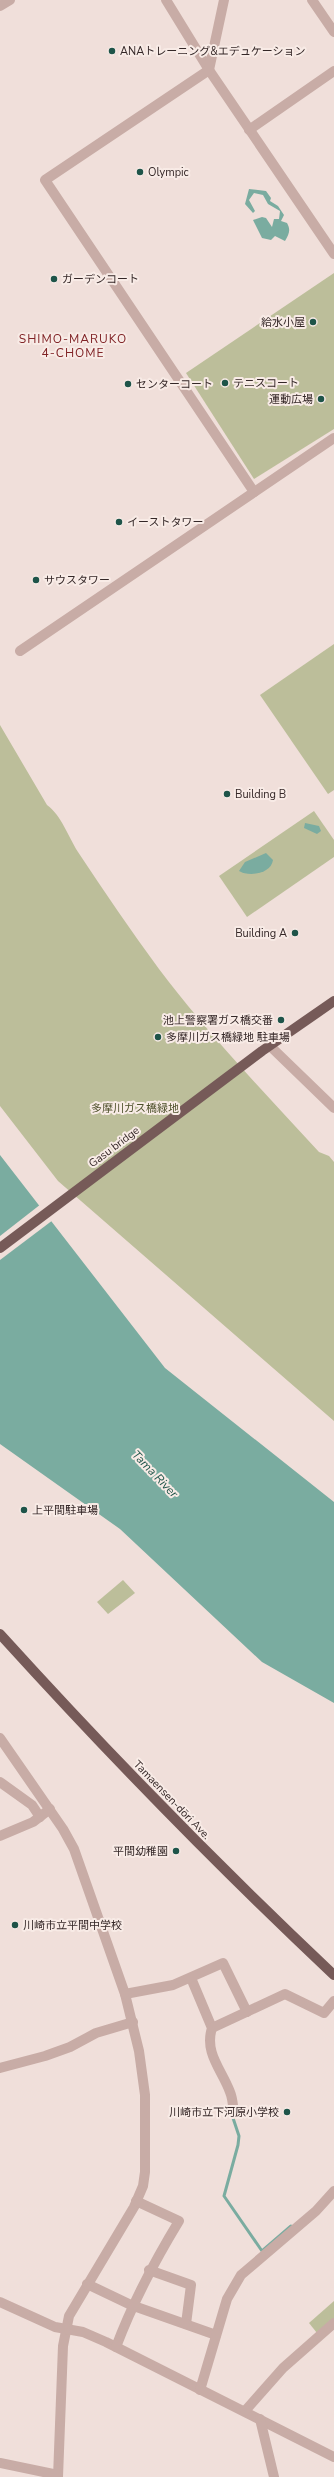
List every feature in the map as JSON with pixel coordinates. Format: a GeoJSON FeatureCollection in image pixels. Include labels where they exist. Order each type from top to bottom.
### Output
{"type":"FeatureCollection","features":[{"type":"Feature","properties":{"kind":"main road","name":"Gasu bridge"},"geometry":{"type":"LineString","coordinates":[[0,1248],[266,1048],[334,1001]]}},
{"type":"Feature","properties":{"kind":"main road","name":"Tamaensen-dōri Ave."},"geometry":{"type":"LineString","coordinates":[[0,1634],[53,1692],[227,1874],[334,1975]]}},
{"type":"Feature","properties":{"kind":"street"},"geometry":{"type":"LineString","coordinates":[[0,6],[10,0]]}},
{"type":"Feature","properties":{"kind":"street"},"geometry":{"type":"LineString","coordinates":[[166,0],[209,70],[334,254]]}},
{"type":"Feature","properties":{"kind":"street"},"geometry":{"type":"LineString","coordinates":[[224,0],[209,70],[45,180],[254,492]]}},
{"type":"Feature","properties":{"kind":"street"},"geometry":{"type":"LineString","coordinates":[[312,0],[334,32]]}},
{"type":"Feature","properties":{"kind":"street"},"geometry":{"type":"LineString","coordinates":[[249,130],[334,71]]}},
{"type":"Feature","properties":{"kind":"street"},"geometry":{"type":"LineString","coordinates":[[20,651],[334,438]]}},
{"type":"Feature","properties":{"kind":"street"},"geometry":{"type":"LineString","coordinates":[[266,1048],[334,1108]]}},
{"type":"Feature","properties":{"kind":"street"},"geometry":{"type":"LineString","coordinates":[[0,1738],[50,1809],[74,1849],[125,1994],[133,2022],[145,2095],[145,2172],[143,2186],[136,2201],[69,2316],[62,2346],[58,2476],[0,2462]]}},
{"type":"Feature","properties":{"kind":"street"},"geometry":{"type":"LineString","coordinates":[[0,1782],[32,1806],[40,1817]]}},
{"type":"Feature","properties":{"kind":"street"},"geometry":{"type":"LineString","coordinates":[[0,1836],[40,1817],[50,1809]]}},
{"type":"Feature","properties":{"kind":"street"},"geometry":{"type":"LineString","coordinates":[[125,1994],[172,1986],[223,1963],[246,2012]]}},
{"type":"Feature","properties":{"kind":"street"},"geometry":{"type":"LineString","coordinates":[[191,1978],[212,2028],[209,2036],[210,2051],[231,2093],[234,2114]]}},
{"type":"Feature","properties":{"kind":"street"},"geometry":{"type":"LineString","coordinates":[[212,2028],[285,1994],[324,2013],[334,2001]]}},
{"type":"Feature","properties":{"kind":"street"},"geometry":{"type":"LineString","coordinates":[[0,2068],[45,2056],[70,2047],[96,2033],[133,2022]]}},
{"type":"Feature","properties":{"kind":"street"},"geometry":{"type":"LineString","coordinates":[[200,2390],[227,2299],[241,2275],[316,2211],[334,2191]]}},
{"type":"Feature","properties":{"kind":"street"},"geometry":{"type":"LineString","coordinates":[[116,2347],[131,2305],[149,2270],[179,2221],[136,2201]]}},
{"type":"Feature","properties":{"kind":"street"},"geometry":{"type":"LineString","coordinates":[[149,2270],[192,2284],[186,2324]]}},
{"type":"Feature","properties":{"kind":"street"},"geometry":{"type":"LineString","coordinates":[[87,2284],[131,2305],[216,2335]]}},
{"type":"Feature","properties":{"kind":"street"},"geometry":{"type":"LineString","coordinates":[[0,2302],[55,2327],[82,2332],[116,2347],[334,2457]]}},
{"type":"Feature","properties":{"kind":"street"},"geometry":{"type":"LineString","coordinates":[[245,2411],[283,2368],[334,2323]]}},
{"type":"Feature","properties":{"kind":"street"},"geometry":{"type":"LineString","coordinates":[[260,2419],[274,2477]]}},
{"type":"Feature","properties":{"kind":"green space"},"geometry":{"type":"Polygon","coordinates":[[[334,273],[334,429],[254,479],[186,373],[334,273]]]}},
{"type":"Feature","properties":{"kind":"green space"},"geometry":{"type":"Polygon","coordinates":[[[334,644],[334,790],[328,794],[260,695],[334,644]]]}},
{"type":"Feature","properties":{"kind":"green space","name":"多摩川ガス橋緑地"},"geometry":{"type":"Polygon","coordinates":[[[0,725],[47,805],[56,814],[78,852],[159,969],[197,1017],[257,1085],[319,1152],[329,1156],[334,1162],[334,1421],[58,1181],[0,1106],[0,725]]]}},
{"type":"Feature","properties":{"kind":"green space"},"geometry":{"type":"Polygon","coordinates":[[[314,811],[334,840],[334,857],[247,917],[219,876],[314,811]]]}},
{"type":"Feature","properties":{"kind":"green space"},"geometry":{"type":"Polygon","coordinates":[[[123,1580],[135,1593],[108,1614],[97,1602],[123,1580]]]}},
{"type":"Feature","properties":{"kind":"green space"},"geometry":{"type":"Polygon","coordinates":[[[334,2301],[334,2319],[317,2333],[309,2323],[334,2301]]]}},
{"type":"Feature","properties":{"kind":"water"},"geometry":{"type":"Polygon","coordinates":[[[249,189],[266,191],[271,198],[270,201],[278,206],[284,215],[281,221],[287,223],[289,228],[285,241],[275,236],[271,240],[262,238],[253,220],[262,217],[266,218],[272,227],[274,219],[279,219],[280,211],[268,204],[263,195],[254,193],[249,200],[255,211],[253,213],[245,204],[249,189]]]}},
{"type":"Feature","properties":{"kind":"water"},"geometry":{"type":"Polygon","coordinates":[[[305,823],[319,826],[321,831],[317,834],[304,828],[305,823]]]}},
{"type":"Feature","properties":{"kind":"water"},"geometry":{"type":"Polygon","coordinates":[[[266,853],[273,860],[271,865],[264,871],[248,874],[239,871],[245,862],[266,853]]]}},
{"type":"Feature","properties":{"kind":"water","name":"Tama River"},"geometry":{"type":"Polygon","coordinates":[[[0,1155],[165,1368],[334,1502],[334,1703],[262,1662],[120,1529],[0,1444],[0,1155]]]}},
{"type":"Feature","properties":{"kind":"pier"},"geometry":{"type":"Polygon","coordinates":[[[41,1204],[53,1220],[0,1260],[0,1236],[41,1204]]]}},
{"type":"Feature","properties":{"kind":"waterway"},"geometry":{"type":"LineString","coordinates":[[233,2118],[239,2136],[238,2145],[224,2196],[262,2251],[291,2226]]}},
{"type":"Feature","properties":{"kind":"place","name":"ANAトレーニング&エデュケーション"},"geometry":{"type":"Point","coordinates":[112,51]}},
{"type":"Feature","properties":{"kind":"place","name":"Olympic"},"geometry":{"type":"Point","coordinates":[140,172]}},
{"type":"Feature","properties":{"kind":"place","name":"ガーデンコート"},"geometry":{"type":"Point","coordinates":[54,279]}},
{"type":"Feature","properties":{"kind":"place","name":"給水小屋"},"geometry":{"type":"Point","coordinates":[313,322]}},
{"type":"Feature","properties":{"kind":"place","name":"テニスコート"},"geometry":{"type":"Point","coordinates":[225,383]}},
{"type":"Feature","properties":{"kind":"place","name":"センターコート"},"geometry":{"type":"Point","coordinates":[128,384]}},
{"type":"Feature","properties":{"kind":"place","name":"運動広場"},"geometry":{"type":"Point","coordinates":[321,399]}},
{"type":"Feature","properties":{"kind":"place","name":"イーストタワー"},"geometry":{"type":"Point","coordinates":[119,522]}},
{"type":"Feature","properties":{"kind":"place","name":"サウスタワー"},"geometry":{"type":"Point","coordinates":[36,580]}},
{"type":"Feature","properties":{"kind":"place","name":"Building B"},"geometry":{"type":"Point","coordinates":[227,794]}},
{"type":"Feature","properties":{"kind":"place","name":"Building A"},"geometry":{"type":"Point","coordinates":[295,933]}},
{"type":"Feature","properties":{"kind":"place","name":"池上警察署ガス橋交番"},"geometry":{"type":"Point","coordinates":[281,1020]}},
{"type":"Feature","properties":{"kind":"place","name":"多摩川ガス橋緑地 駐車場"},"geometry":{"type":"Point","coordinates":[158,1037]}},
{"type":"Feature","properties":{"kind":"place","name":"上平間駐車場"},"geometry":{"type":"Point","coordinates":[24,1510]}},
{"type":"Feature","properties":{"kind":"place","name":"平間幼稚園"},"geometry":{"type":"Point","coordinates":[176,1851]}},
{"type":"Feature","properties":{"kind":"place","name":"川崎市立平間中学校"},"geometry":{"type":"Point","coordinates":[15,1925]}},
{"type":"Feature","properties":{"kind":"place","name":"川崎市立下河原小学校"},"geometry":{"type":"Point","coordinates":[287,2112]}},
{"type":"Feature","properties":{"kind":"district","name":"SHIMO-MARUKO 4-CHOME"},"geometry":{"type":"Point","coordinates":[73,346]}}]}
